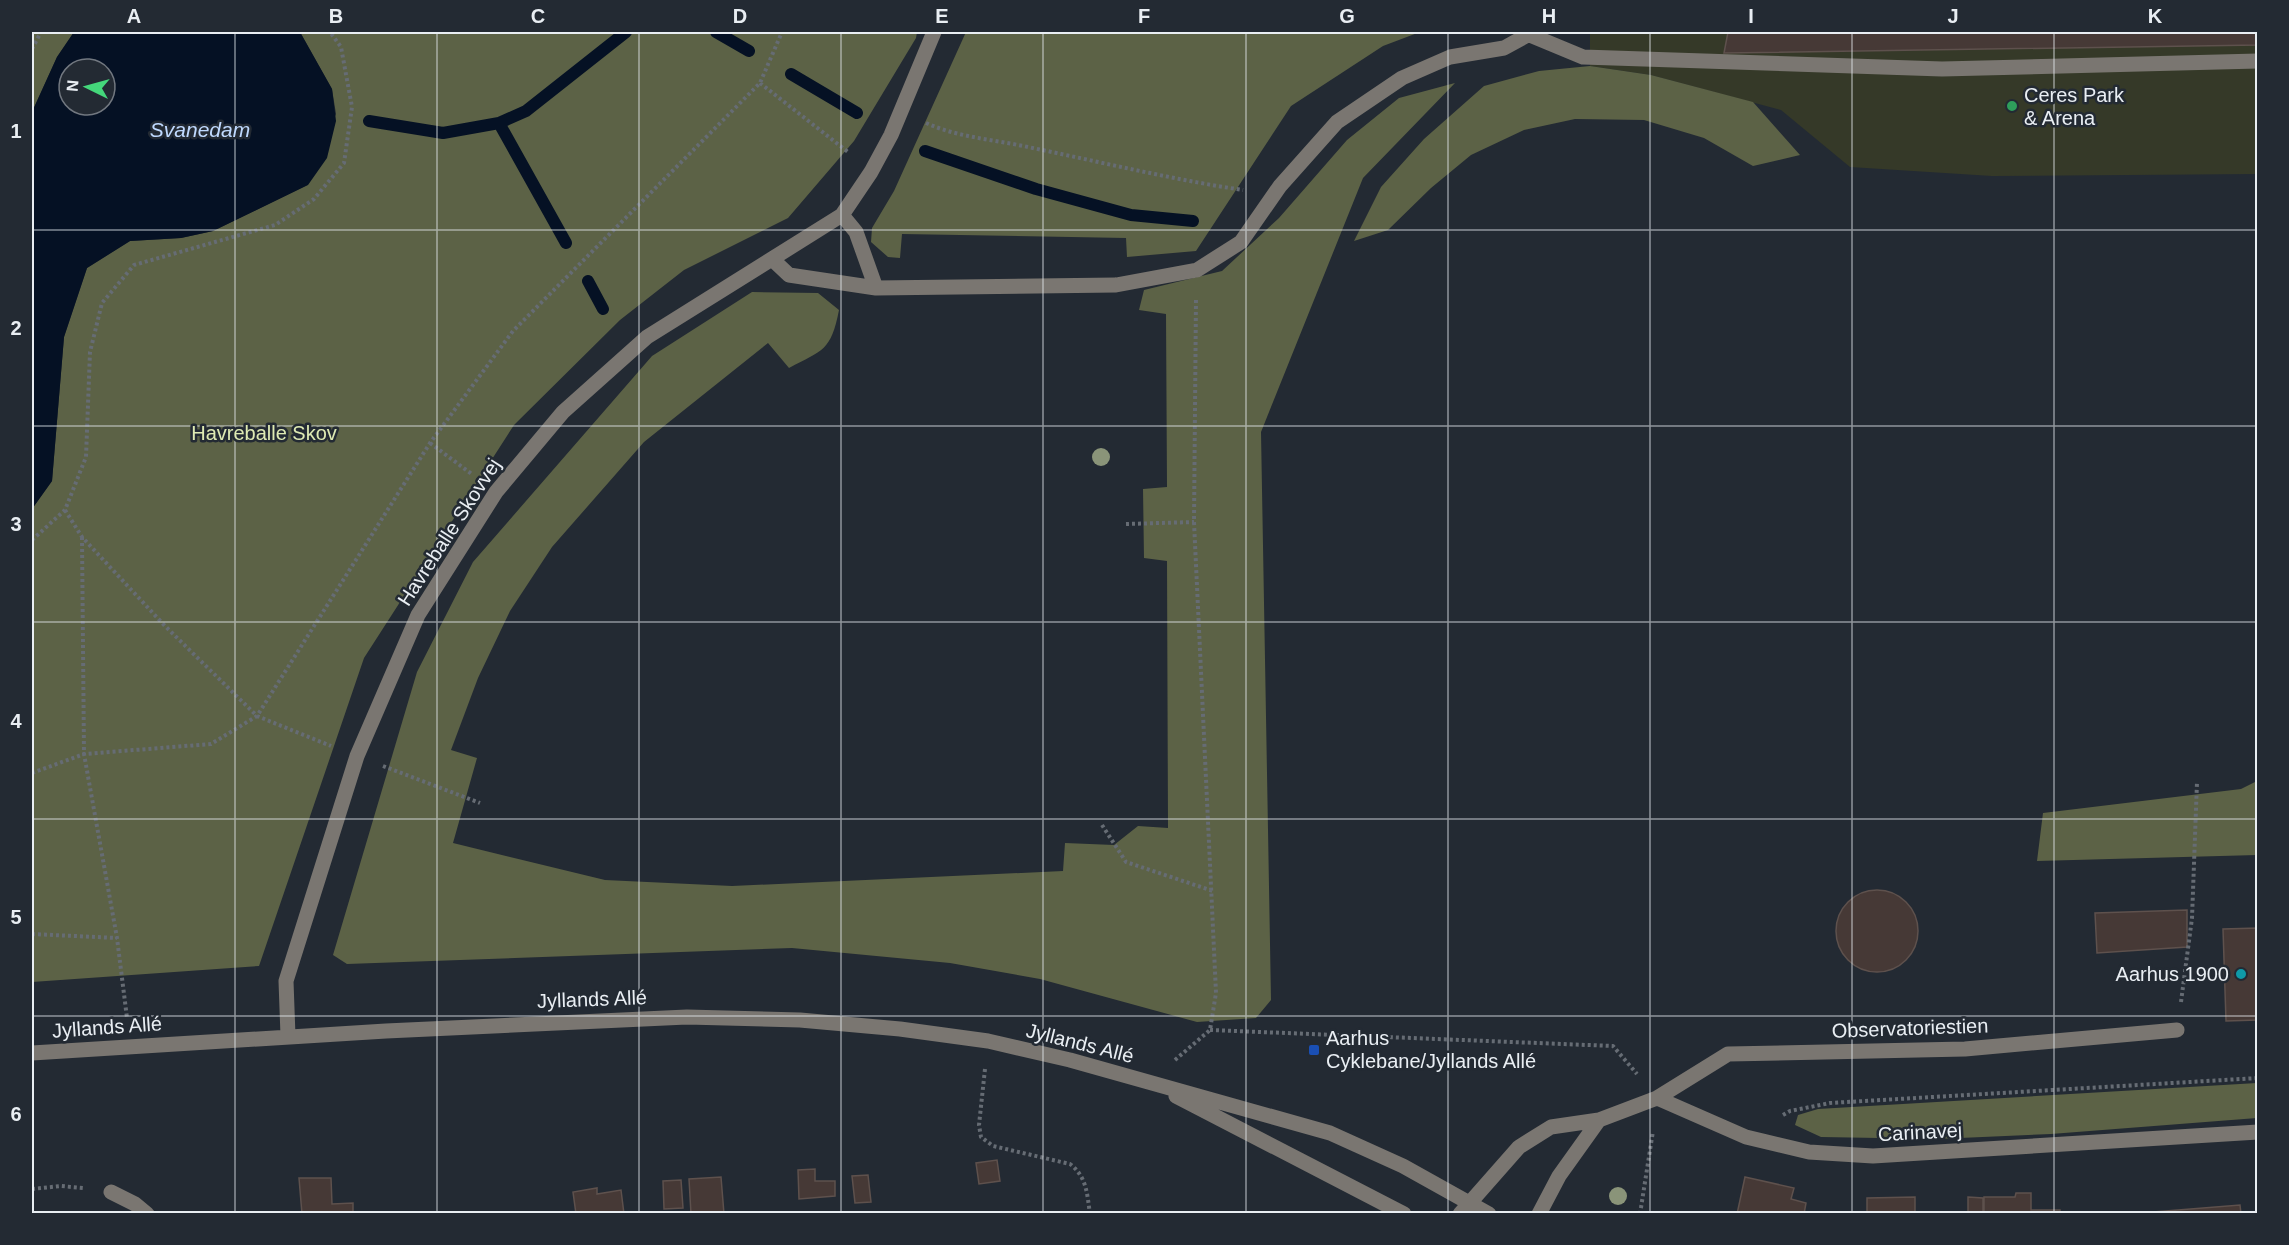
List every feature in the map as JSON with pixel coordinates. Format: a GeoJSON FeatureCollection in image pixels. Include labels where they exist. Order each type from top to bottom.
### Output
{"type":"FeatureCollection","features":[{"type":"Feature","properties":{"kind":"street","name":"Havreballe Skovvej"},"geometry":{"type":"LineString","coordinates":[[288,1036],[286,981],[357,756],[418,615],[496,492],[562,412],[647,337],[842,215],[871,172],[900,112],[934,32]]}},
{"type":"Feature","properties":{"kind":"street"},"geometry":{"type":"LineString","coordinates":[[772,259],[789,275],[876,288],[1116,285],[1197,270],[1241,242],[1272,198],[1337,122],[1402,78],[1450,57],[1504,48],[1532,33],[1583,57],[1595,58],[1942,69],[2258,62]]}},
{"type":"Feature","properties":{"kind":"street"},"geometry":{"type":"LineString","coordinates":[[842,215],[856,232],[876,288]]}},
{"type":"Feature","properties":{"kind":"street","name":"Jyllands Allé"},"geometry":{"type":"LineString","coordinates":[[32,1053],[288,1036],[687,1017],[800,1020],[900,1029],[988,1041],[1070,1060],[1330,1133],[1403,1166],[1465,1208],[1489,1214]]}},
{"type":"Feature","properties":{"kind":"street","name":"Observatoriestien"},"geometry":{"type":"LineString","coordinates":[[1657,1098],[1728,1054],[1965,1049],[2177,1030]]}},
{"type":"Feature","properties":{"kind":"street","name":"Jyllands Allé"},"geometry":{"type":"LineString","coordinates":[[1149,1083],[1404,1214]]}},
{"type":"Feature","properties":{"kind":"street"},"geometry":{"type":"LineString","coordinates":[[1465,1208],[1519,1147],[1551,1128],[1599,1120],[1657,1098]]}},
{"type":"Feature","properties":{"kind":"street","name":"Carinavej"},"geometry":{"type":"LineString","coordinates":[[1657,1098],[1746,1137],[1809,1152],[1873,1156],[2258,1132]]}},
{"type":"Feature","properties":{"kind":"street"},"geometry":{"type":"LineString","coordinates":[[1539,1214],[1559,1176],[1599,1120]]}},
{"type":"Feature","properties":{"kind":"street"},"geometry":{"type":"LineString","coordinates":[[111,1192],[135,1204],[147,1214]]}},
{"type":"Feature","properties":{"kind":"path"},"geometry":{"type":"LineString","coordinates":[[32,49],[41,32]]}},
{"type":"Feature","properties":{"kind":"path"},"geometry":{"type":"LineString","coordinates":[[32,540],[65,510],[87,457],[90,352],[102,303],[134,265],[276,225],[314,199],[344,163],[352,107],[341,47],[330,32]]}},
{"type":"Feature","properties":{"kind":"path"},"geometry":{"type":"LineString","coordinates":[[32,773],[84,754],[211,744],[257,716],[430,443],[513,331],[760,83],[782,32]]}},
{"type":"Feature","properties":{"kind":"path"},"geometry":{"type":"LineString","coordinates":[[760,83],[832,137],[871,172]]}},
{"type":"Feature","properties":{"kind":"path"},"geometry":{"type":"LineString","coordinates":[[900,112],[959,135],[1111,163],[1181,181],[1272,198]]}},
{"type":"Feature","properties":{"kind":"path"},"geometry":{"type":"LineString","coordinates":[[1149,1083],[1210,1030],[1216,993],[1194,522],[1197,270]]}},
{"type":"Feature","properties":{"kind":"path"},"geometry":{"type":"LineString","coordinates":[[430,443],[496,492]]}},
{"type":"Feature","properties":{"kind":"path"},"geometry":{"type":"LineString","coordinates":[[65,510],[82,537],[165,626],[257,716],[480,803]]}},
{"type":"Feature","properties":{"kind":"path"},"geometry":{"type":"LineString","coordinates":[[1126,524],[1194,522]]}},
{"type":"Feature","properties":{"kind":"path"},"geometry":{"type":"LineString","coordinates":[[82,537],[84,754],[117,938],[130,1046]]}},
{"type":"Feature","properties":{"kind":"path"},"geometry":{"type":"LineString","coordinates":[[2177,1030],[2192,918],[2196,782]]}},
{"type":"Feature","properties":{"kind":"path"},"geometry":{"type":"LineString","coordinates":[[1102,825],[1126,862],[1213,891]]}},
{"type":"Feature","properties":{"kind":"path"},"geometry":{"type":"LineString","coordinates":[[32,934],[117,938]]}},
{"type":"Feature","properties":{"kind":"path"},"geometry":{"type":"LineString","coordinates":[[1210,1030],[1278,1035],[1613,1046],[1657,1098],[1650,1159],[1640,1214]]}},
{"type":"Feature","properties":{"kind":"path"},"geometry":{"type":"LineString","coordinates":[[988,1041],[979,1125],[981,1137],[993,1146],[1070,1164],[1080,1171],[1085,1182],[1090,1214]]}},
{"type":"Feature","properties":{"kind":"path"},"geometry":{"type":"LineString","coordinates":[[1746,1137],[1790,1111],[1830,1103],[2258,1078]]}},
{"type":"Feature","properties":{"kind":"path"},"geometry":{"type":"LineString","coordinates":[[32,1189],[61,1185],[111,1192]]}},
{"type":"Feature","properties":{"kind":"green space"},"geometry":{"type":"Polygon","coordinates":[[[32,32],[74,32],[57,57],[32,112],[32,32]]]}},
{"type":"Feature","properties":{"kind":"green space","name":"Havreballe Skov"},"geometry":{"type":"Polygon","coordinates":[[[300,32],[917,32],[916,38],[854,141],[788,218],[684,270],[620,320],[514,425],[364,658],[259,966],[32,982],[32,509],[52,481],[64,337],[87,268],[130,241],[181,238],[213,231],[307,185],[336,114],[332,89],[300,32]]]}},
{"type":"Feature","properties":{"kind":"green space"},"geometry":{"type":"Polygon","coordinates":[[[966,32],[1420,32],[1383,46],[1291,106],[1196,251],[1127,257],[1126,238],[902,234],[900,258],[888,257],[871,242],[872,228],[894,191],[966,32]]]}},
{"type":"Feature","properties":{"kind":"green space","name":"Ceres Park & Arena"},"geometry":{"type":"Polygon","coordinates":[[[1590,32],[2257,32],[2257,174],[1992,176],[1850,167],[1781,110],[1651,75],[1590,66],[1590,32]]]}},
{"type":"Feature","properties":{"kind":"green space"},"geometry":{"type":"Polygon","coordinates":[[[1590,66],[1651,75],[1753,102],[1800,155],[1753,166],[1704,138],[1644,120],[1575,119],[1524,130],[1471,155],[1431,188],[1388,230],[1354,241],[1381,187],[1424,139],[1484,86],[1539,71],[1590,66]]]}},
{"type":"Feature","properties":{"kind":"green space"},"geometry":{"type":"Polygon","coordinates":[[[1455,83],[1363,178],[1261,432],[1271,1000],[1256,1018],[1197,1022],[1040,979],[950,963],[792,948],[347,964],[333,955],[417,672],[473,562],[652,356],[752,292],[818,293],[839,310],[829,342],[818,353],[789,368],[768,343],[644,442],[552,547],[510,611],[478,678],[451,750],[477,758],[453,843],[605,880],[732,886],[1063,871],[1065,843],[1114,845],[1138,826],[1168,828],[1167,561],[1144,558],[1143,489],[1167,487],[1166,314],[1139,310],[1144,290],[1222,271],[1279,218],[1347,140],[1399,98],[1455,83]]]}},
{"type":"Feature","properties":{"kind":"green space"},"geometry":{"type":"Polygon","coordinates":[[[2257,781],[2257,855],[2037,861],[2043,813],[2241,789],[2257,781]]]}},
{"type":"Feature","properties":{"kind":"green space"},"geometry":{"type":"Polygon","coordinates":[[[2257,1083],[2257,1118],[2051,1134],[1937,1139],[1821,1137],[1795,1125],[1798,1115],[1818,1109],[2257,1083]]]}},
{"type":"Feature","properties":{"kind":"water","name":"Svanedam"},"geometry":{"type":"Polygon","coordinates":[[[74,32],[300,32],[332,89],[336,121],[327,158],[308,185],[213,231],[181,238],[130,241],[87,268],[64,337],[52,481],[32,509],[32,112],[57,57],[74,32]]]}},
{"type":"Feature","properties":{"kind":"building"},"geometry":{"type":"Polygon","coordinates":[[[1728,32],[2258,32],[2258,45],[1724,53],[1728,32]]]}},
{"type":"Feature","properties":{"kind":"building"},"geometry":{"type":"Polygon","coordinates":[[[1877,890],[1893,893],[1906,902],[1915,915],[1918,931],[1915,947],[1906,960],[1893,969],[1877,972],[1861,969],[1848,960],[1839,947],[1836,931],[1839,915],[1848,902],[1861,893],[1877,890]]]}},
{"type":"Feature","properties":{"kind":"building"},"geometry":{"type":"Polygon","coordinates":[[[2187,910],[2187,947],[2097,953],[2095,913],[2187,910]]]}},
{"type":"Feature","properties":{"kind":"building","name":"Aarhus 1900"},"geometry":{"type":"Polygon","coordinates":[[[2258,928],[2258,1020],[2226,1021],[2223,929],[2258,928]]]}},
{"type":"Feature","properties":{"kind":"building"},"geometry":{"type":"Polygon","coordinates":[[[997,1160],[1000,1181],[979,1184],[976,1163],[997,1160]]]}},
{"type":"Feature","properties":{"kind":"building"},"geometry":{"type":"Polygon","coordinates":[[[815,1169],[815,1181],[835,1181],[835,1196],[799,1199],[798,1170],[815,1169]]]}},
{"type":"Feature","properties":{"kind":"building"},"geometry":{"type":"Polygon","coordinates":[[[868,1175],[871,1202],[855,1203],[852,1176],[868,1175]]]}},
{"type":"Feature","properties":{"kind":"building"},"geometry":{"type":"Polygon","coordinates":[[[721,1177],[724,1214],[691,1214],[689,1179],[721,1177]]]}},
{"type":"Feature","properties":{"kind":"building"},"geometry":{"type":"Polygon","coordinates":[[[1745,1177],[1794,1188],[1791,1199],[1806,1203],[1804,1214],[1737,1214],[1745,1177]]]}},
{"type":"Feature","properties":{"kind":"building"},"geometry":{"type":"Polygon","coordinates":[[[299,1178],[331,1178],[332,1204],[353,1203],[353,1214],[302,1214],[299,1178]]]}},
{"type":"Feature","properties":{"kind":"building"},"geometry":{"type":"Polygon","coordinates":[[[681,1180],[683,1208],[664,1209],[663,1181],[681,1180]]]}},
{"type":"Feature","properties":{"kind":"building"},"geometry":{"type":"Polygon","coordinates":[[[597,1188],[597,1194],[621,1190],[624,1214],[576,1214],[573,1192],[597,1188]]]}},
{"type":"Feature","properties":{"kind":"building"},"geometry":{"type":"Polygon","coordinates":[[[2016,1193],[2031,1193],[2031,1210],[2060,1210],[2060,1214],[1984,1214],[1984,1197],[2015,1197],[2016,1193]]]}},
{"type":"Feature","properties":{"kind":"building"},"geometry":{"type":"Polygon","coordinates":[[[1915,1197],[1915,1214],[1867,1214],[1867,1198],[1915,1197]]]}},
{"type":"Feature","properties":{"kind":"building"},"geometry":{"type":"Polygon","coordinates":[[[1968,1197],[1983,1198],[1983,1214],[1968,1214],[1968,1197]]]}},
{"type":"Feature","properties":{"kind":"building"},"geometry":{"type":"Polygon","coordinates":[[[2240,1205],[2241,1214],[2141,1214],[2141,1213],[2240,1205]]]}},
{"type":"Feature","properties":{"kind":"waterway"},"geometry":{"type":"LineString","coordinates":[[369,121],[443,133],[499,123],[526,111],[626,32]]}},
{"type":"Feature","properties":{"kind":"waterway"},"geometry":{"type":"LineString","coordinates":[[716,32],[749,51]]}},
{"type":"Feature","properties":{"kind":"waterway"},"geometry":{"type":"LineString","coordinates":[[791,74],[857,113]]}},
{"type":"Feature","properties":{"kind":"waterway"},"geometry":{"type":"LineString","coordinates":[[499,123],[566,243]]}},
{"type":"Feature","properties":{"kind":"waterway"},"geometry":{"type":"LineString","coordinates":[[925,151],[1036,189],[1131,215],[1193,221]]}},
{"type":"Feature","properties":{"kind":"waterway"},"geometry":{"type":"LineString","coordinates":[[588,281],[603,309]]}},
{"type":"Feature","properties":{"kind":"place","name":"Ceres Park & Arena"},"geometry":{"type":"Point","coordinates":[2012,106]}},
{"type":"Feature","properties":{"kind":"place","name":"Aarhus 1900"},"geometry":{"type":"Point","coordinates":[2241,974]}},
{"type":"Feature","properties":{"kind":"place","name":"Aarhus Cyklebane/Jyllands Allé"},"geometry":{"type":"Point","coordinates":[1314,1050]}}]}
